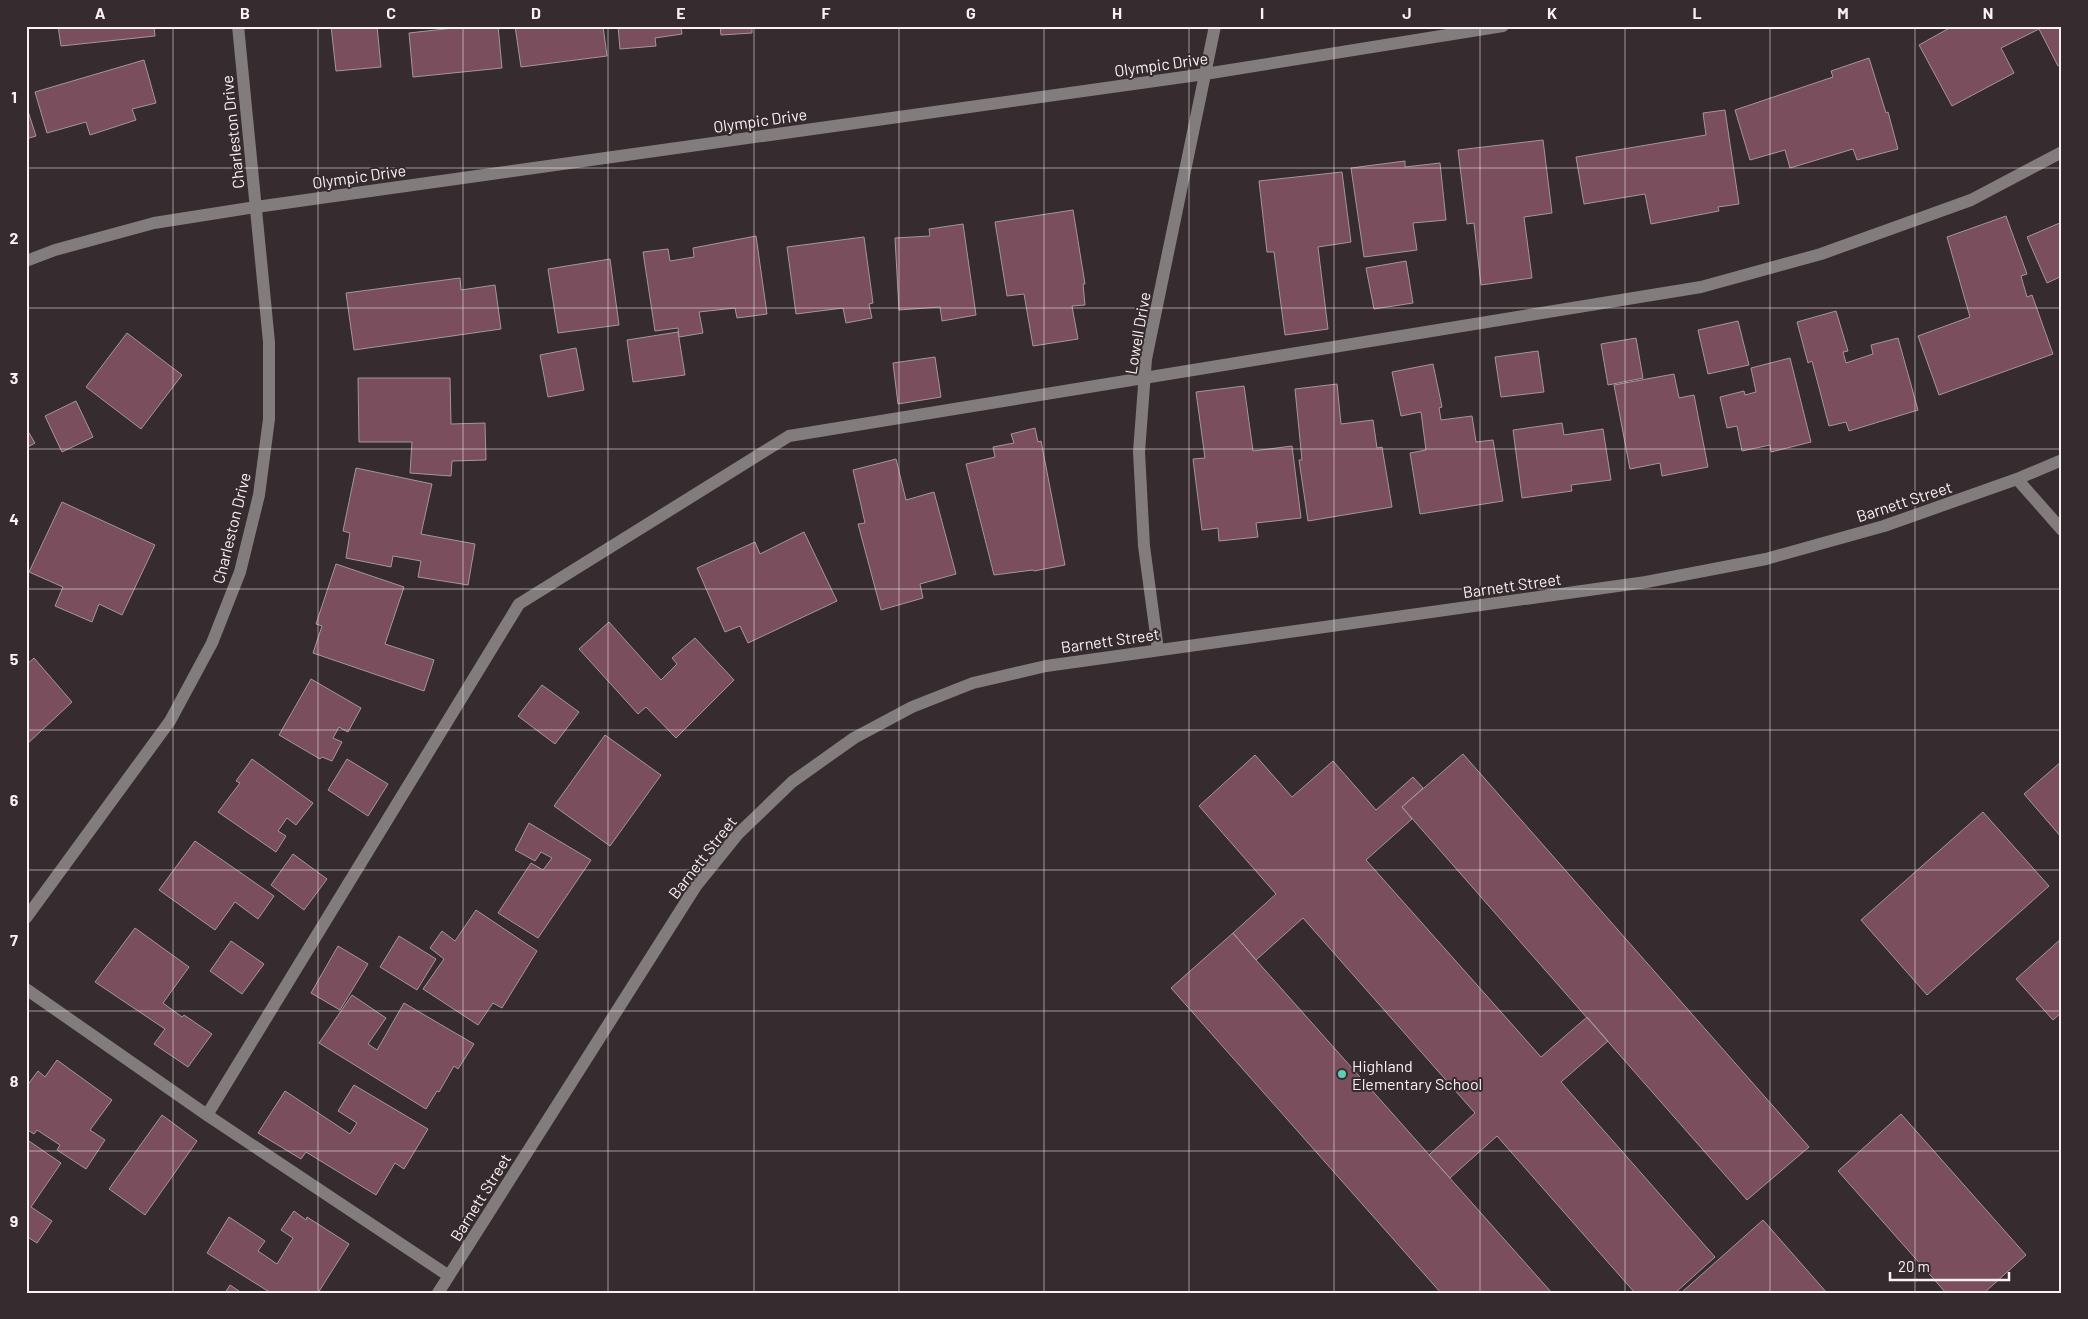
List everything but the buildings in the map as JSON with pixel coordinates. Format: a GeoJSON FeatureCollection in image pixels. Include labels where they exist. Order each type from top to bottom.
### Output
{"type":"FeatureCollection","features":[{"type":"Feature","properties":{"kind":"street","name":"Charleston Drive"},"geometry":{"type":"LineString","coordinates":[[26,918],[170,721],[212,643],[240,572],[259,495],[269,419],[269,342],[238,26]]}},
{"type":"Feature","properties":{"kind":"street","name":"Lowell Drive"},"geometry":{"type":"LineString","coordinates":[[1158,650],[1144,546],[1141,490],[1140,452],[1146,359],[1215,26]]}},
{"type":"Feature","properties":{"kind":"street","name":"Olympic Drive"},"geometry":{"type":"LineString","coordinates":[[26,261],[54,250],[154,223],[256,207],[1204,74],[1503,26]]}},
{"type":"Feature","properties":{"kind":"street"},"geometry":{"type":"LineString","coordinates":[[207,1114],[519,604],[789,436],[1701,287],[1821,254],[1971,200],[2062,152]]}},
{"type":"Feature","properties":{"kind":"street","name":"Barnett Street"},"geometry":{"type":"LineString","coordinates":[[438,1293],[696,886],[738,834],[792,782],[862,734],[912,707],[973,684],[1046,666],[1646,582],[1766,558],[1884,526],[2017,479],[2062,460]]}},
{"type":"Feature","properties":{"kind":"street"},"geometry":{"type":"LineString","coordinates":[[2017,479],[2062,530]]}},
{"type":"Feature","properties":{"kind":"street"},"geometry":{"type":"LineString","coordinates":[[26,989],[207,1114],[449,1276]]}},
{"type":"Feature","properties":{"kind":"place","name":"Highland Elementary School"},"geometry":{"type":"Point","coordinates":[1342,1074]}}]}
